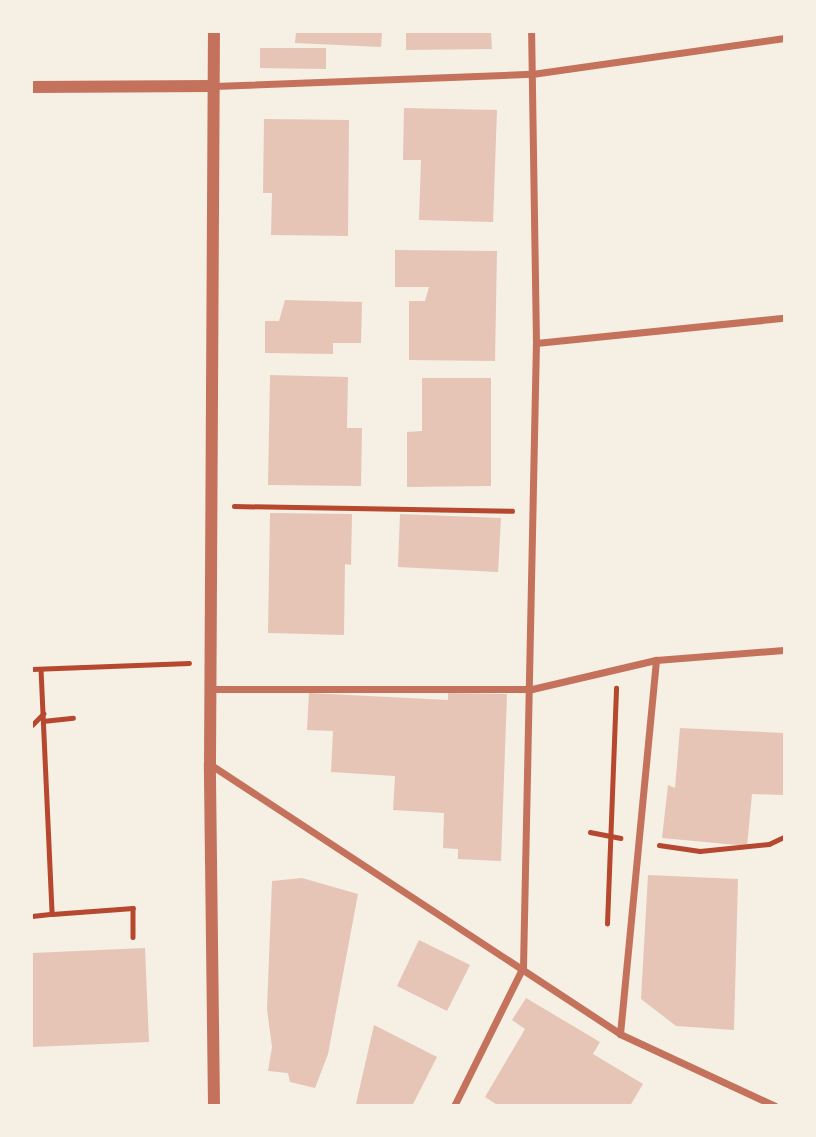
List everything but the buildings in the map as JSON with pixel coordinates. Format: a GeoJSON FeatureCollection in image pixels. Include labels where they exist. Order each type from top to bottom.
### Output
{"type":"FeatureCollection","features":[{"type":"Feature","properties":{"kind":"street"},"geometry":{"type":"LineString","coordinates":[[214,32],[210,662],[214,1105]]}},
{"type":"Feature","properties":{"kind":"street"},"geometry":{"type":"LineString","coordinates":[[454,1105],[523,967],[532,689],[536,343],[531,32]]}},
{"type":"Feature","properties":{"kind":"street"},"geometry":{"type":"LineString","coordinates":[[32,87],[214,86],[532,74],[785,38]]}},
{"type":"Feature","properties":{"kind":"street"},"geometry":{"type":"LineString","coordinates":[[536,343],[785,318]]}},
{"type":"Feature","properties":{"kind":"street"},"geometry":{"type":"LineString","coordinates":[[210,689],[532,689],[656,660],[785,650]]}},
{"type":"Feature","properties":{"kind":"street"},"geometry":{"type":"LineString","coordinates":[[620,1034],[656,660]]}},
{"type":"Feature","properties":{"kind":"street"},"geometry":{"type":"LineString","coordinates":[[210,764],[523,967],[620,1034],[775,1105]]}},
{"type":"Feature","properties":{"kind":"path"},"geometry":{"type":"LineString","coordinates":[[211,506],[534,512]]}},
{"type":"Feature","properties":{"kind":"path"},"geometry":{"type":"LineString","coordinates":[[32,669],[210,662]]}},
{"type":"Feature","properties":{"kind":"path"},"geometry":{"type":"LineString","coordinates":[[41,669],[52,914]]}},
{"type":"Feature","properties":{"kind":"path"},"geometry":{"type":"LineString","coordinates":[[607,928],[617,670]]}},
{"type":"Feature","properties":{"kind":"path"},"geometry":{"type":"LineString","coordinates":[[32,725],[43,713]]}},
{"type":"Feature","properties":{"kind":"path"},"geometry":{"type":"LineString","coordinates":[[43,721],[73,718]]}},
{"type":"Feature","properties":{"kind":"path"},"geometry":{"type":"LineString","coordinates":[[590,832],[700,851],[769,844],[785,837]]}},
{"type":"Feature","properties":{"kind":"path"},"geometry":{"type":"LineString","coordinates":[[32,916],[134,908],[133,937]]}}]}
